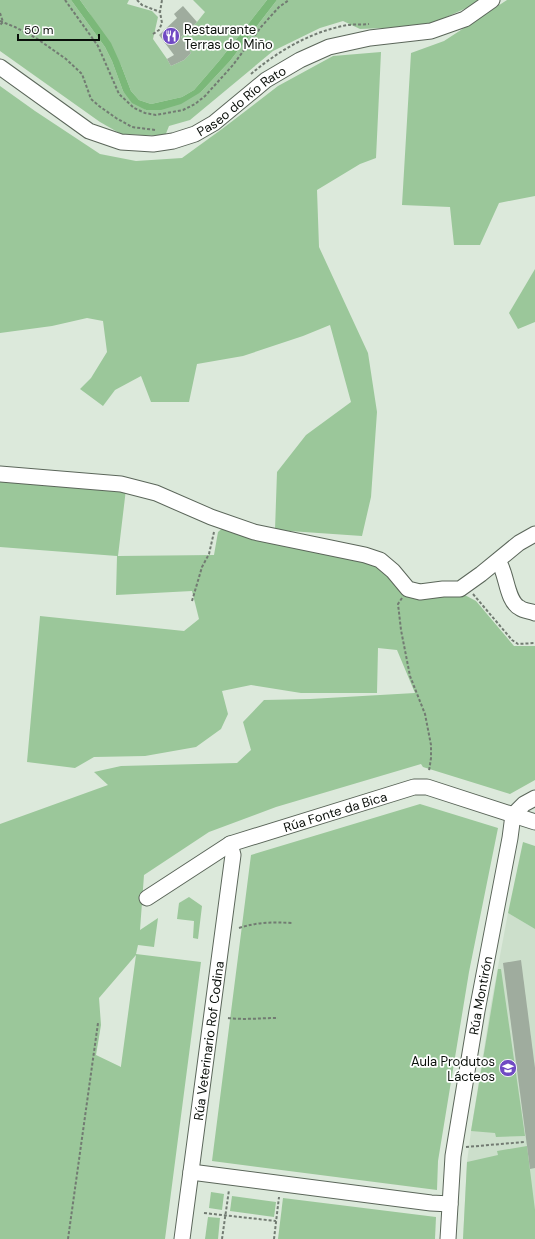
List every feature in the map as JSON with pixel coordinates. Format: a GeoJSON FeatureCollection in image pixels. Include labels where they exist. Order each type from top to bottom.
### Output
{"type":"FeatureCollection","features":[{"type":"Feature","properties":{"kind":"street","name":"Paseo do Río Rato"},"geometry":{"type":"LineString","coordinates":[[0,67],[89,131],[121,142],[153,144],[173,141],[195,134],[214,123],[266,80],[300,60],[329,47],[370,38],[431,31],[466,19],[492,0]]}},
{"type":"Feature","properties":{"kind":"street"},"geometry":{"type":"LineString","coordinates":[[0,474],[121,484],[156,493],[217,519],[254,532],[380,560],[393,571],[408,589],[420,592],[443,589],[460,589],[519,543],[535,534]]}},
{"type":"Feature","properties":{"kind":"street"},"geometry":{"type":"LineString","coordinates":[[498,560],[502,566],[512,600],[519,608],[535,613]]}},
{"type":"Feature","properties":{"kind":"street","name":"Rúa Fonte da Bica"},"geometry":{"type":"LineString","coordinates":[[147,898],[230,844],[414,787],[427,787],[535,822]]}},
{"type":"Feature","properties":{"kind":"street"},"geometry":{"type":"LineString","coordinates":[[513,815],[524,804],[535,798]]}},
{"type":"Feature","properties":{"kind":"street","name":"Rúa Montirón"},"geometry":{"type":"LineString","coordinates":[[448,1239],[454,1148],[476,1011],[510,838],[513,815]]}},
{"type":"Feature","properties":{"kind":"street","name":"Rúa Veterinario Rof Codina"},"geometry":{"type":"LineString","coordinates":[[182,1239],[233,855],[230,844]]}},
{"type":"Feature","properties":{"kind":"street"},"geometry":{"type":"LineString","coordinates":[[191,1172],[431,1203],[450,1204]]}},
{"type":"Feature","properties":{"kind":"path"},"geometry":{"type":"LineString","coordinates":[[65,0],[98,46],[119,94],[134,108],[145,113],[156,115],[183,110],[196,104],[233,65],[261,27],[279,7],[289,0]]}},
{"type":"Feature","properties":{"kind":"path"},"geometry":{"type":"LineString","coordinates":[[137,0],[142,5],[160,12]]}},
{"type":"Feature","properties":{"kind":"path"},"geometry":{"type":"LineString","coordinates":[[153,34],[159,30],[162,23],[160,12],[162,0]]}},
{"type":"Feature","properties":{"kind":"path"},"geometry":{"type":"LineString","coordinates":[[0,13],[0,25]]}},
{"type":"Feature","properties":{"kind":"path"},"geometry":{"type":"LineString","coordinates":[[1,22],[15,26],[36,38],[66,59],[82,74],[92,99],[116,118],[132,127],[160,130]]}},
{"type":"Feature","properties":{"kind":"path"},"geometry":{"type":"LineString","coordinates":[[247,78],[267,61],[286,49],[310,37],[334,28],[349,25],[374,24]]}},
{"type":"Feature","properties":{"kind":"path"},"geometry":{"type":"LineString","coordinates":[[192,600],[202,568],[209,554],[217,519]]}},
{"type":"Feature","properties":{"kind":"path"},"geometry":{"type":"LineString","coordinates":[[466,585],[512,640],[518,644],[535,643]]}},
{"type":"Feature","properties":{"kind":"path"},"geometry":{"type":"LineString","coordinates":[[408,589],[398,604],[401,630],[410,676],[425,714],[431,745],[429,771]]}},
{"type":"Feature","properties":{"kind":"path"},"geometry":{"type":"LineString","coordinates":[[239,928],[251,924],[271,922],[292,923]]}},
{"type":"Feature","properties":{"kind":"path"},"geometry":{"type":"LineString","coordinates":[[228,1018],[278,1018]]}},
{"type":"Feature","properties":{"kind":"path"},"geometry":{"type":"LineString","coordinates":[[68,1239],[98,1022]]}},
{"type":"Feature","properties":{"kind":"path"},"geometry":{"type":"LineString","coordinates":[[465,1147],[524,1142]]}},
{"type":"Feature","properties":{"kind":"path"},"geometry":{"type":"LineString","coordinates":[[222,1239],[229,1190]]}},
{"type":"Feature","properties":{"kind":"path"},"geometry":{"type":"LineString","coordinates":[[274,1239],[279,1197]]}},
{"type":"Feature","properties":{"kind":"path"},"geometry":{"type":"LineString","coordinates":[[204,1213],[276,1221]]}},
{"type":"Feature","properties":{"kind":"shaded area"},"geometry":{"type":"Polygon","coordinates":[[[0,0],[71,0],[105,47],[123,91],[146,110],[201,92],[230,61],[277,0],[480,0],[473,5],[431,24],[407,27],[360,29],[343,21],[320,28],[273,51],[190,120],[169,126],[165,136],[121,134],[100,122],[0,51],[0,0]]]}},
{"type":"Feature","properties":{"kind":"shaded area"},"geometry":{"type":"Polygon","coordinates":[[[71,0],[80,0],[111,43],[131,91],[139,100],[151,104],[182,97],[194,90],[267,0],[277,0],[230,61],[201,92],[181,104],[161,110],[146,110],[132,103],[123,91],[105,47],[71,0]]]}},
{"type":"Feature","properties":{"kind":"shaded area"},"geometry":{"type":"Polygon","coordinates":[[[80,0],[129,0],[127,4],[152,11],[158,17],[153,39],[171,66],[184,60],[191,53],[181,37],[205,12],[193,0],[267,0],[194,90],[182,97],[151,104],[139,100],[131,91],[121,65],[80,0]]]}},
{"type":"Feature","properties":{"kind":"shaded area"},"geometry":{"type":"Polygon","coordinates":[[[507,0],[535,0],[535,196],[499,203],[480,245],[454,245],[450,207],[402,205],[411,53],[444,41],[507,0]]]}},
{"type":"Feature","properties":{"kind":"shaded area"},"geometry":{"type":"Polygon","coordinates":[[[381,52],[376,158],[360,164],[317,190],[319,247],[368,353],[377,412],[371,497],[362,536],[275,530],[277,472],[306,435],[351,402],[330,325],[303,336],[243,356],[197,364],[189,402],[151,402],[141,376],[115,390],[103,406],[80,389],[91,378],[107,352],[103,321],[87,318],[52,326],[0,333],[0,86],[100,154],[136,161],[182,158],[278,86],[333,56],[381,52]]]}},
{"type":"Feature","properties":{"kind":"shaded area"},"geometry":{"type":"Polygon","coordinates":[[[535,269],[535,322],[518,329],[509,313],[535,269]]]}},
{"type":"Feature","properties":{"kind":"shaded area"},"geometry":{"type":"Polygon","coordinates":[[[0,476],[126,489],[118,556],[214,555],[218,532],[225,526],[372,560],[405,592],[461,593],[476,601],[514,646],[535,646],[535,780],[510,794],[423,767],[421,764],[276,807],[209,832],[144,875],[140,930],[158,918],[154,947],[138,945],[136,954],[201,962],[165,1239],[0,1239],[0,824],[108,785],[94,772],[121,766],[237,763],[251,750],[243,722],[264,700],[415,693],[397,650],[378,648],[377,693],[301,693],[251,685],[222,691],[228,714],[221,729],[196,747],[145,756],[94,757],[75,768],[27,762],[40,616],[184,631],[199,619],[192,591],[116,595],[117,556],[0,547],[0,476]],[[136,955],[99,998],[101,1025],[96,1055],[121,1067],[136,955]]]}},
{"type":"Feature","properties":{"kind":"shaded area"},"geometry":{"type":"Polygon","coordinates":[[[420,804],[498,828],[469,972],[438,1161],[437,1190],[212,1161],[251,855],[420,804]]]}},
{"type":"Feature","properties":{"kind":"shaded area"},"geometry":{"type":"Polygon","coordinates":[[[523,842],[535,846],[535,929],[508,913],[523,842]]]}},
{"type":"Feature","properties":{"kind":"shaded area"},"geometry":{"type":"Polygon","coordinates":[[[189,897],[202,906],[198,939],[193,938],[194,921],[177,919],[179,903],[189,897]]]}},
{"type":"Feature","properties":{"kind":"shaded area","name":"Aula Produtos Lácteos"},"geometry":{"type":"Polygon","coordinates":[[[508,913],[535,929],[535,1239],[463,1239],[467,1162],[471,1131],[491,1004],[508,913]]]}},
{"type":"Feature","properties":{"kind":"shaded area"},"geometry":{"type":"Polygon","coordinates":[[[498,969],[501,969],[525,1136],[496,1137],[495,1133],[471,1131],[498,969]]]}},
{"type":"Feature","properties":{"kind":"shaded area"},"geometry":{"type":"Polygon","coordinates":[[[527,1146],[535,1210],[535,1239],[463,1239],[467,1162],[498,1155],[497,1151],[527,1146]]]}},
{"type":"Feature","properties":{"kind":"shaded area"},"geometry":{"type":"Polygon","coordinates":[[[211,1192],[224,1194],[222,1210],[209,1208],[211,1192]]]}},
{"type":"Feature","properties":{"kind":"shaded area"},"geometry":{"type":"Polygon","coordinates":[[[232,1196],[276,1202],[274,1217],[230,1211],[232,1196]]]}},
{"type":"Feature","properties":{"kind":"shaded area"},"geometry":{"type":"Polygon","coordinates":[[[283,1198],[436,1217],[435,1239],[278,1239],[283,1198]]]}},
{"type":"Feature","properties":{"kind":"shaded area"},"geometry":{"type":"Polygon","coordinates":[[[208,1217],[220,1218],[218,1239],[205,1239],[208,1217]]]}},
{"type":"Feature","properties":{"kind":"building","name":"Restaurante Terras do Miño"},"geometry":{"type":"Polygon","coordinates":[[[183,6],[197,22],[181,37],[191,53],[184,60],[171,66],[167,59],[174,55],[159,35],[177,18],[174,14],[183,6]]]}},
{"type":"Feature","properties":{"kind":"building"},"geometry":{"type":"Polygon","coordinates":[[[521,960],[535,1068],[535,1168],[530,1169],[503,963],[521,960]]]}},
{"type":"Feature","properties":{"kind":"place","name":"Restaurante Terras do Miño"},"geometry":{"type":"Point","coordinates":[171,36]}},
{"type":"Feature","properties":{"kind":"place","name":"Aula Produtos Lácteos"},"geometry":{"type":"Point","coordinates":[508,1068]}}]}
